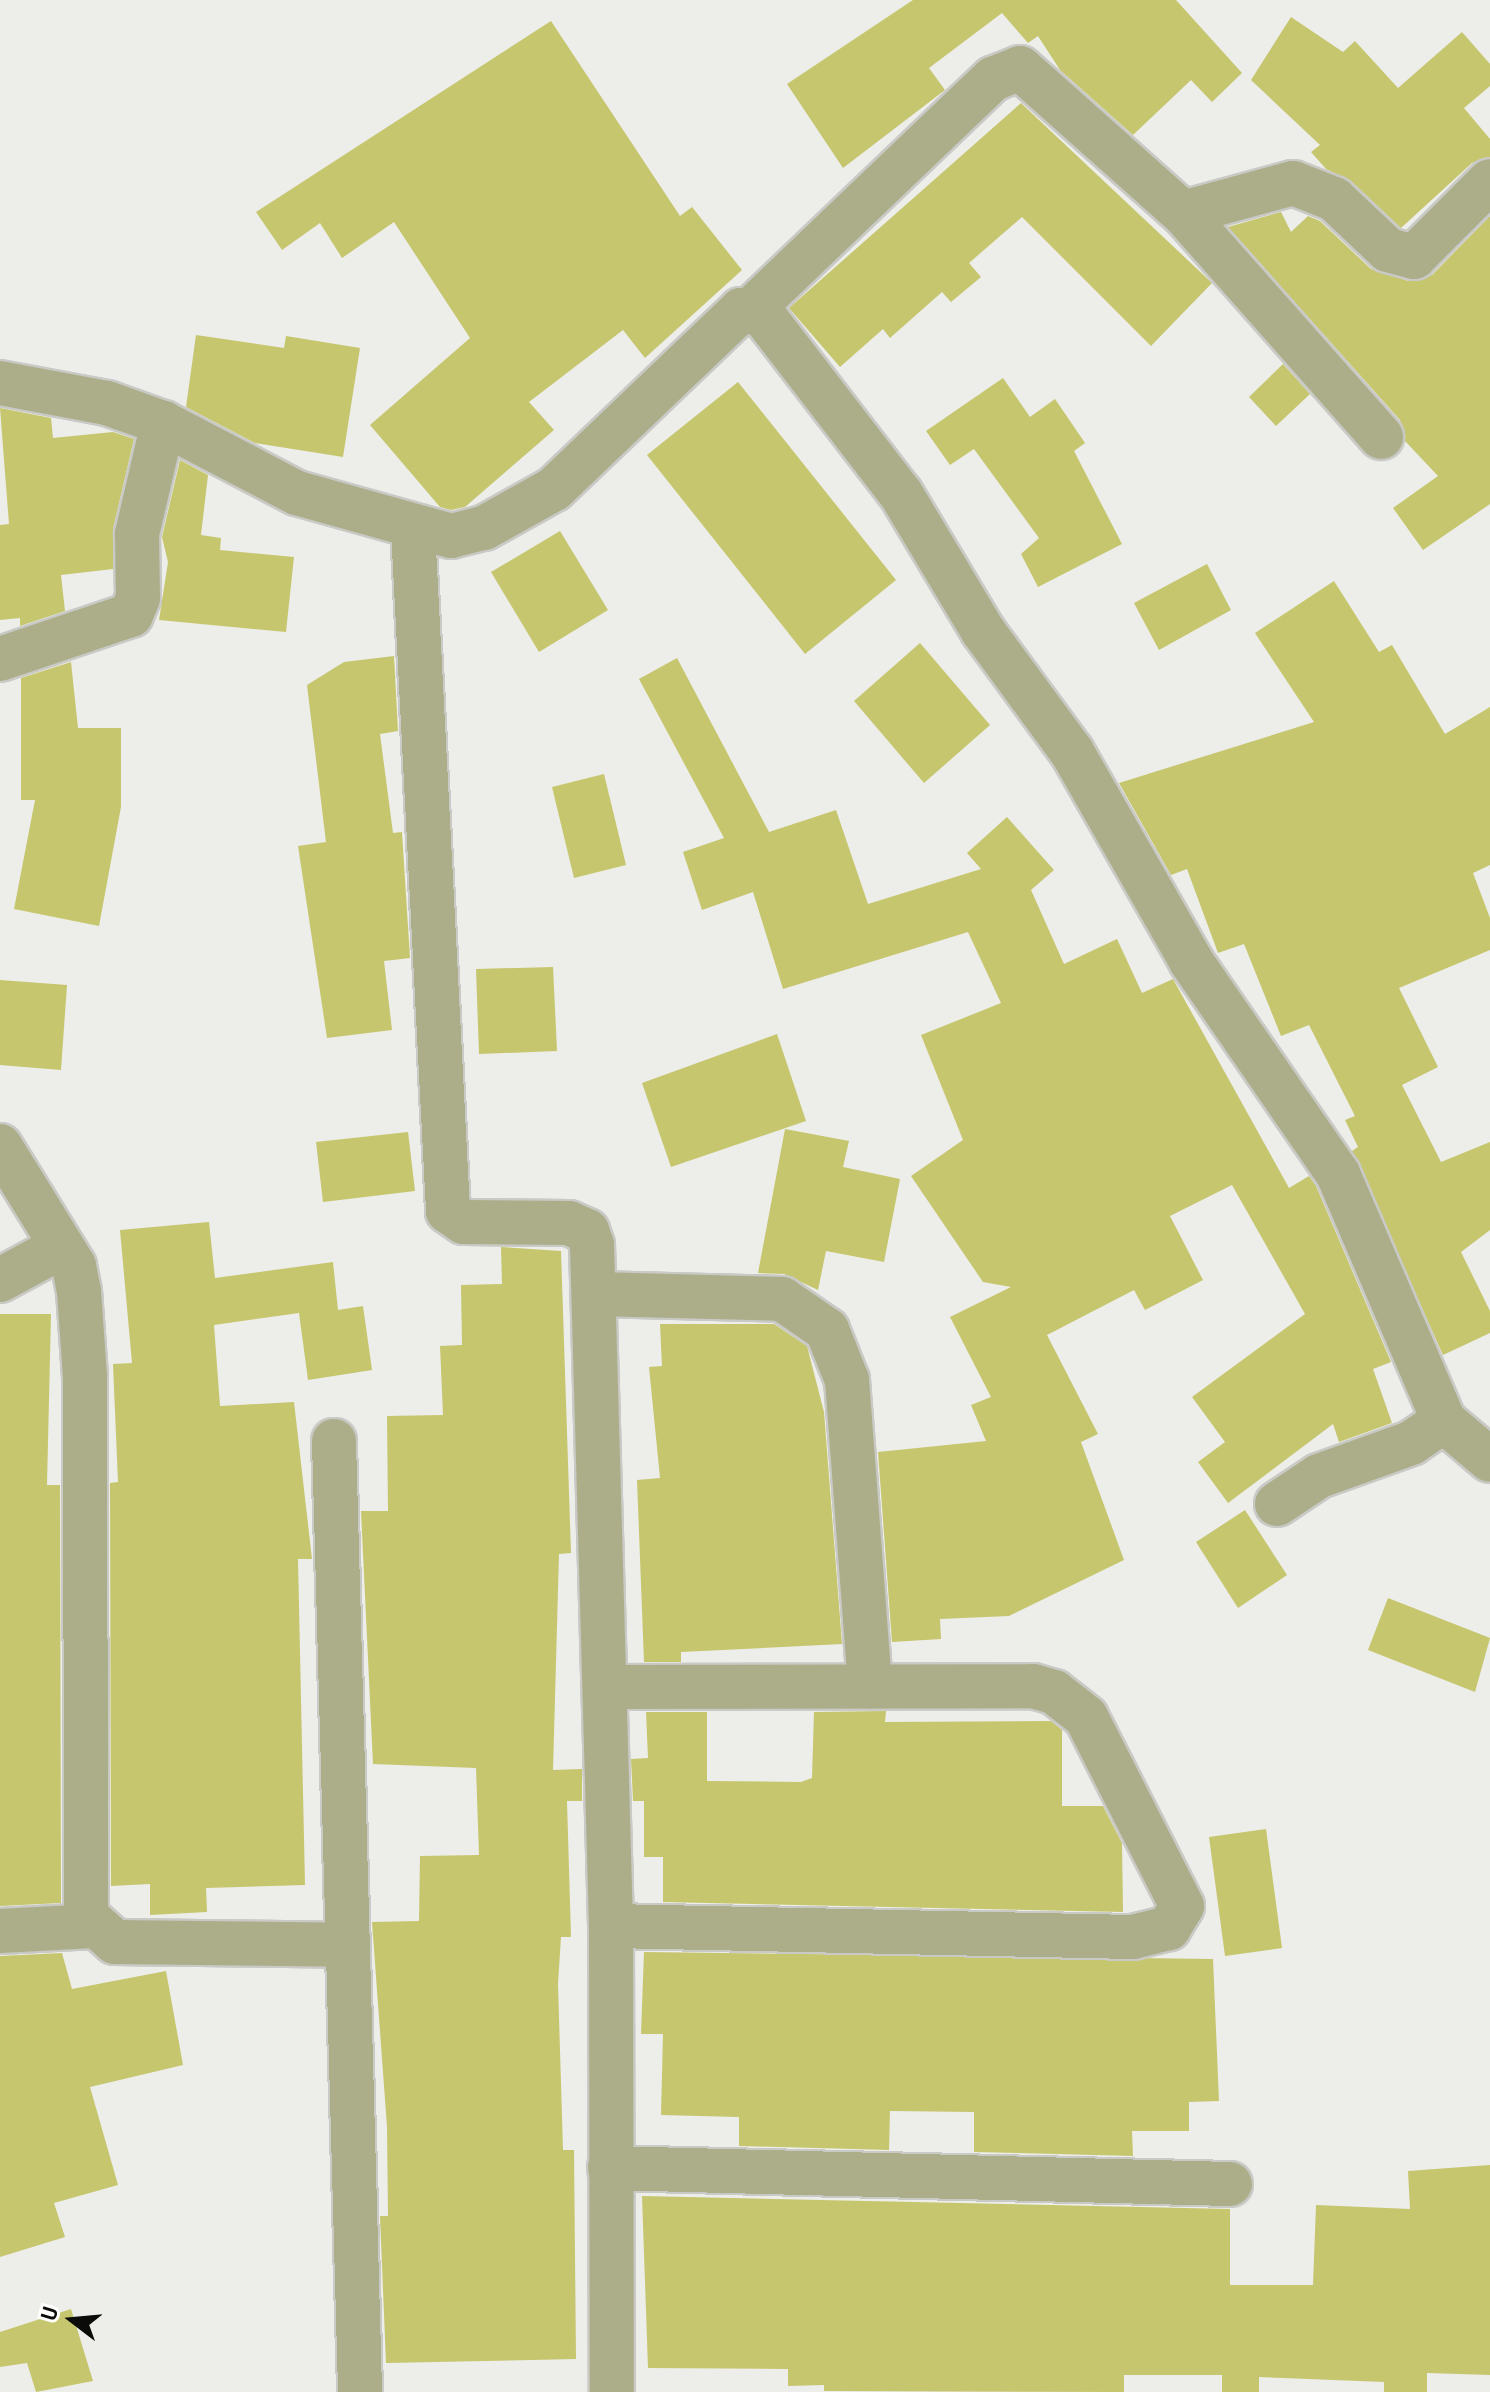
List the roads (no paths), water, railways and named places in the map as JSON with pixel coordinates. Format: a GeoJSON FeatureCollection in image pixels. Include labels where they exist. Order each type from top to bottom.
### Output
{"type":"FeatureCollection","features":[{"type":"Feature","properties":{"kind":"street"},"geometry":{"type":"LineString","coordinates":[[0,383],[107,403],[163,423],[297,493],[413,529],[451,536],[484,528],[554,489],[1008,70],[1020,68],[1044,82],[1183,213],[1381,437]]}},
{"type":"Feature","properties":{"kind":"street"},"geometry":{"type":"LineString","coordinates":[[1183,213],[1293,183],[1334,199],[1397,256],[1414,257],[1490,181]]}},
{"type":"Feature","properties":{"kind":"street"},"geometry":{"type":"LineString","coordinates":[[740,315],[763,315],[901,494],[983,631],[1072,752],[1191,961],[1338,1174],[1444,1421],[1490,1460]]}},
{"type":"Feature","properties":{"kind":"street"},"geometry":{"type":"LineString","coordinates":[[0,659],[131,615],[138,598],[137,534],[163,423]]}},
{"type":"Feature","properties":{"kind":"street"},"geometry":{"type":"LineString","coordinates":[[413,529],[448,1211],[464,1222],[580,1226],[592,1245],[596,1294],[611,1926],[612,2392]]}},
{"type":"Feature","properties":{"kind":"street"},"geometry":{"type":"LineString","coordinates":[[0,1146],[61,1247],[79,1291],[85,1376],[86,1916],[115,1942],[348,1945]]}},
{"type":"Feature","properties":{"kind":"street"},"geometry":{"type":"LineString","coordinates":[[0,1280],[61,1247]]}},
{"type":"Feature","properties":{"kind":"street"},"geometry":{"type":"LineString","coordinates":[[596,1294],[782,1299],[827,1330],[847,1380],[870,1686]]}},
{"type":"Feature","properties":{"kind":"street"},"geometry":{"type":"LineString","coordinates":[[1277,1504],[1319,1476],[1411,1443],[1444,1421]]}},
{"type":"Feature","properties":{"kind":"street"},"geometry":{"type":"LineString","coordinates":[[334,1441],[360,2392]]}},
{"type":"Feature","properties":{"kind":"street"},"geometry":{"type":"LineString","coordinates":[[606,1687],[1033,1686],[1071,1704],[1086,1717],[1180,1894],[1178,1917],[1169,1928],[1133,1937],[611,1926]]}},
{"type":"Feature","properties":{"kind":"street"},"geometry":{"type":"LineString","coordinates":[[0,1931],[94,1926]]}},
{"type":"Feature","properties":{"kind":"street"},"geometry":{"type":"LineString","coordinates":[[610,2168],[1230,2184]]}}]}
